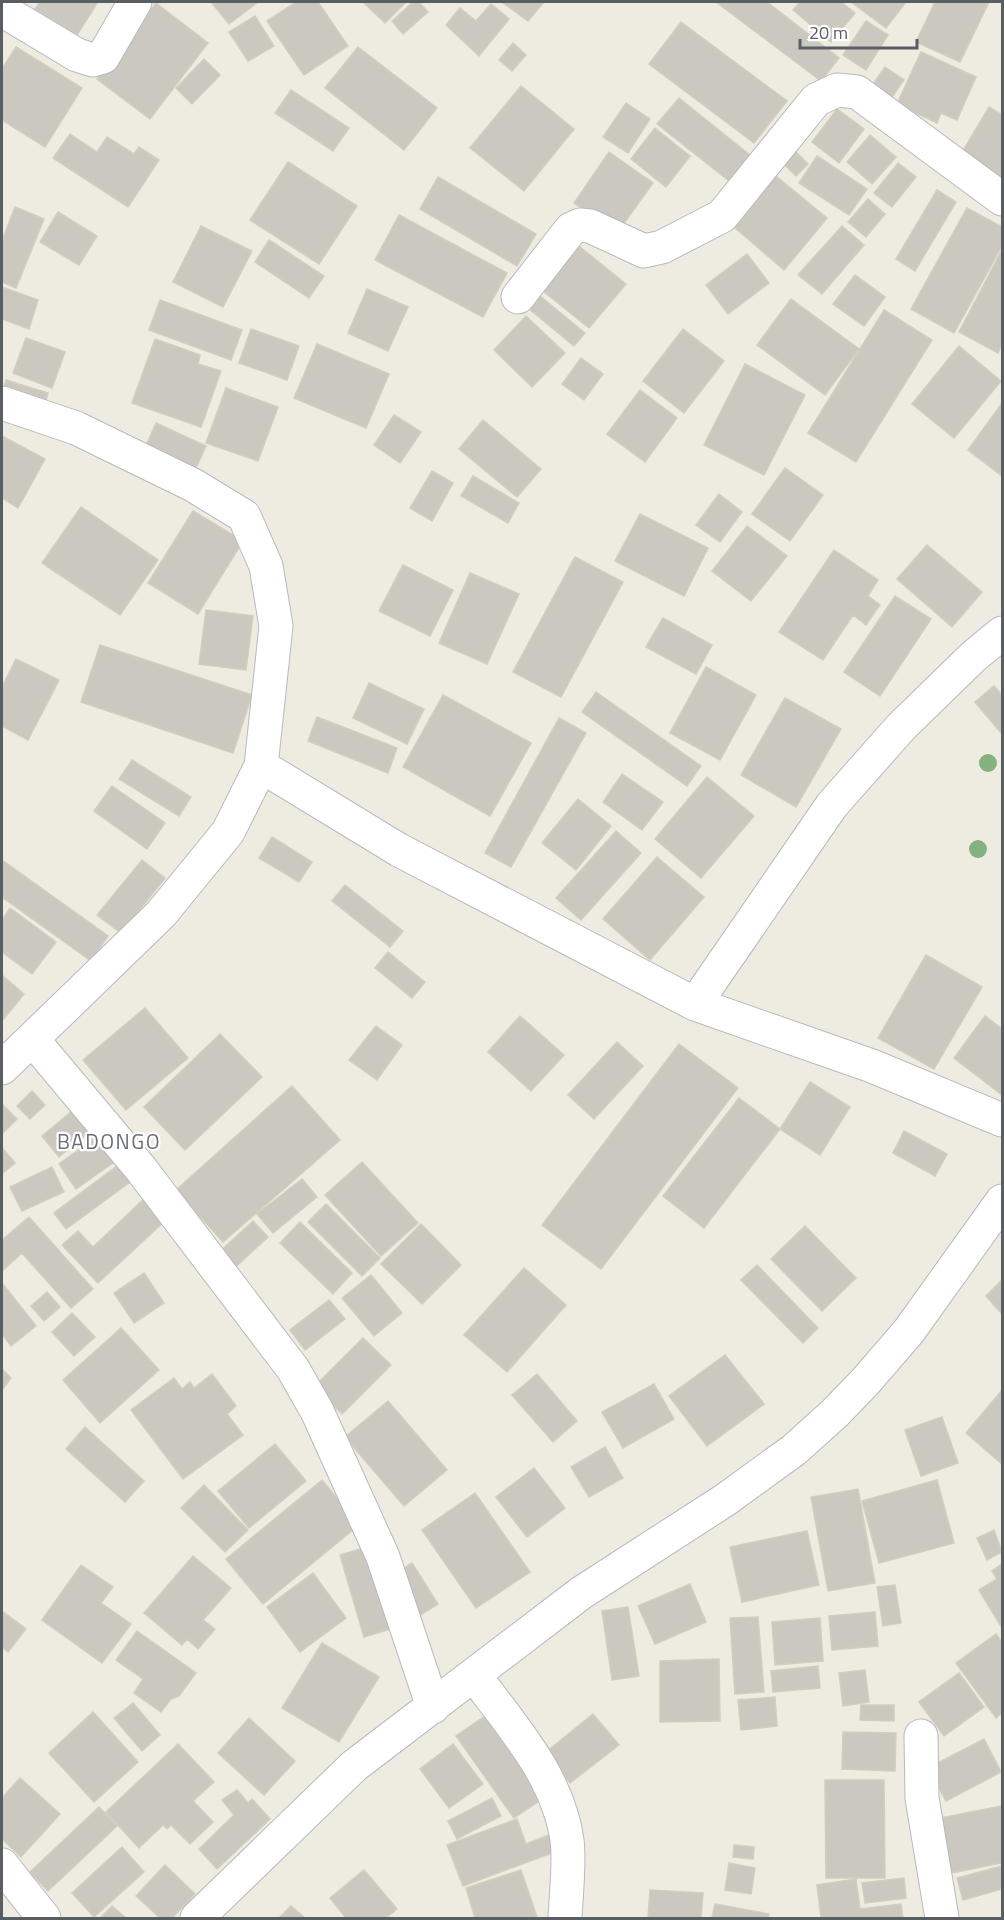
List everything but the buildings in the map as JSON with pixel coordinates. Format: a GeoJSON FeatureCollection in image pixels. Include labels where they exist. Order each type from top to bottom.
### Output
{"type":"FeatureCollection","features":[{"type":"Feature","properties":{"kind":"street"},"geometry":{"type":"LineString","coordinates":[[2,10],[77,55],[93,60],[103,57],[135,2]]}},
{"type":"Feature","properties":{"kind":"street"},"geometry":{"type":"LineString","coordinates":[[518,297],[571,229],[580,225],[590,226],[644,251],[662,247],[722,216],[816,100],[837,90],[857,92],[1002,199]]}},
{"type":"Feature","properties":{"kind":"street"},"geometry":{"type":"LineString","coordinates":[[2,403],[76,428],[194,485],[244,516],[266,566],[276,626],[261,766],[228,832],[161,914],[2,1068]]}},
{"type":"Feature","properties":{"kind":"street"},"geometry":{"type":"LineString","coordinates":[[695,1004],[832,805],[901,727],[974,656],[1002,633]]}},
{"type":"Feature","properties":{"kind":"street"},"geometry":{"type":"LineString","coordinates":[[261,766],[399,850],[695,1004],[872,1066],[1002,1120]]}},
{"type":"Feature","properties":{"kind":"street"},"geometry":{"type":"LineString","coordinates":[[33,1040],[141,1169],[293,1369],[317,1411],[383,1557],[433,1707]]}},
{"type":"Feature","properties":{"kind":"street"},"geometry":{"type":"LineString","coordinates":[[197,1918],[354,1766],[581,1593],[725,1500],[794,1450],[836,1413],[909,1331],[1002,1201]]}},
{"type":"Feature","properties":{"kind":"street"},"geometry":{"type":"LineString","coordinates":[[474,1675],[547,1778],[556,1801],[567,1841],[565,1918]]}},
{"type":"Feature","properties":{"kind":"street"},"geometry":{"type":"LineString","coordinates":[[921,1736],[922,1798],[942,1918]]}},
{"type":"Feature","properties":{"kind":"street"},"geometry":{"type":"LineString","coordinates":[[2,1865],[44,1918]]}},
{"type":"Feature","properties":{"kind":"district","name":"BADONGO"},"geometry":{"type":"Point","coordinates":[109,1142]}}]}
